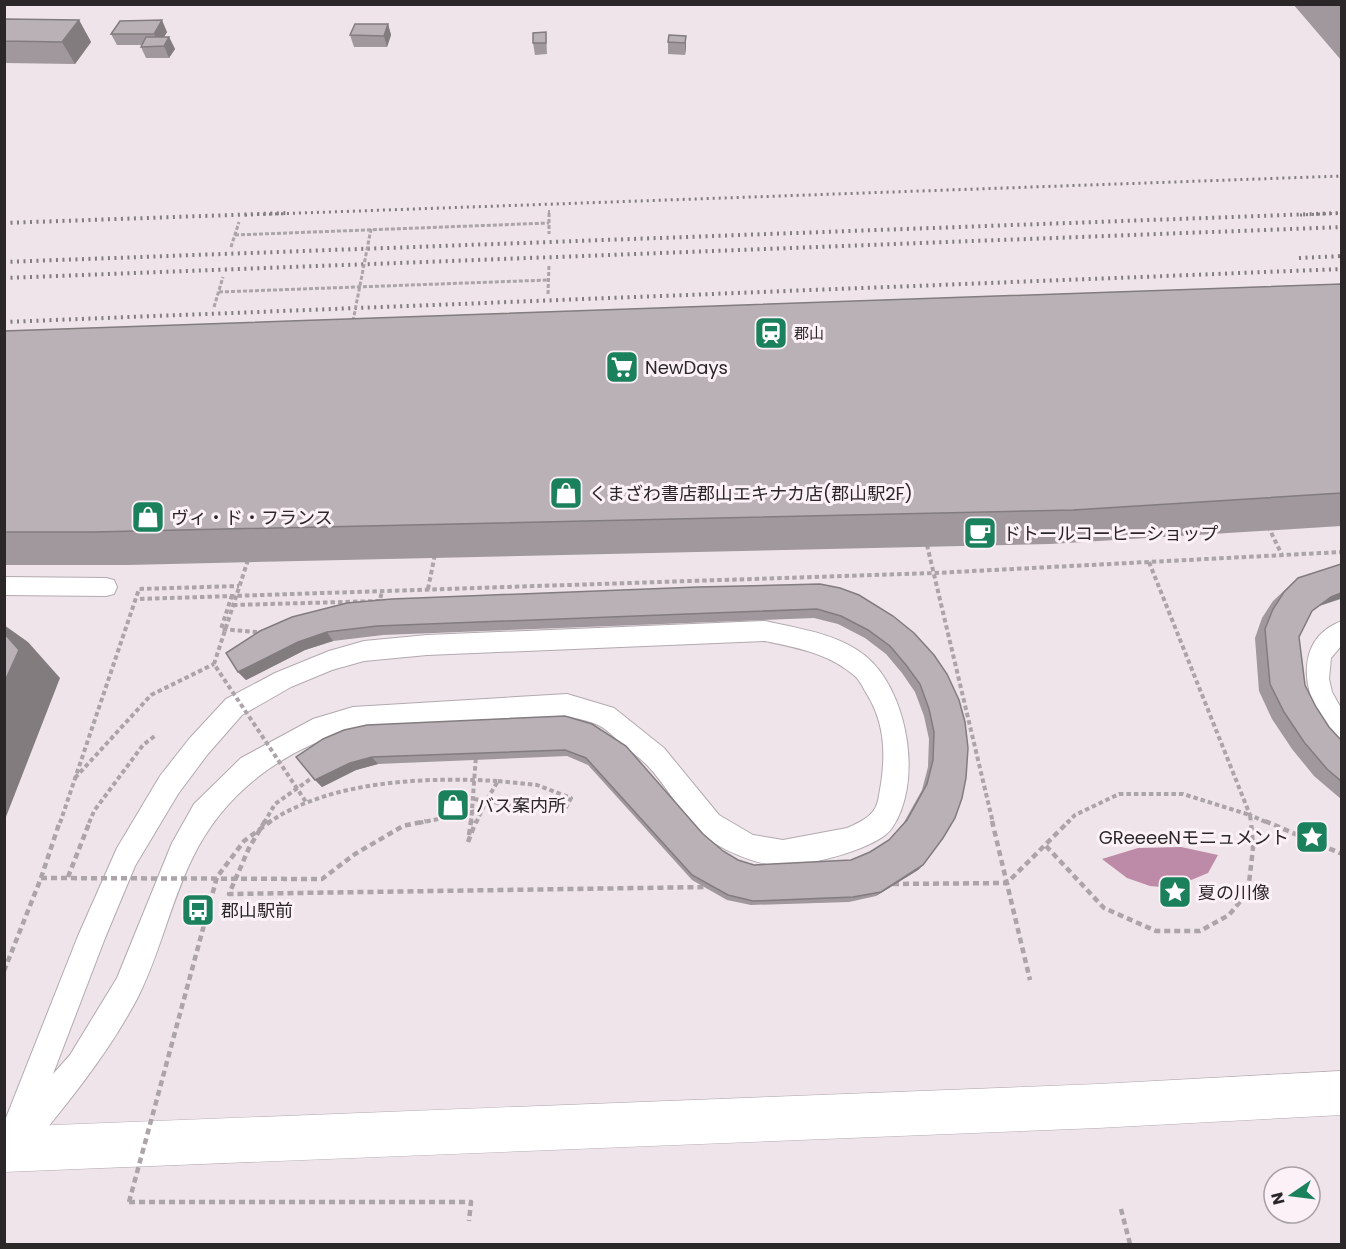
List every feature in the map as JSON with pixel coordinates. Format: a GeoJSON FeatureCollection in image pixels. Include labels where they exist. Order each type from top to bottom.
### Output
{"type":"FeatureCollection","features":[{"type":"Feature","properties":{"kind":"street"},"geometry":{"type":"LineString","coordinates":[[7,1150],[1098,1106],[1341,1093]]}},
{"type":"Feature","properties":{"kind":"lane"},"geometry":{"type":"LineString","coordinates":[[4,586],[106,587]]}},
{"type":"Feature","properties":{"kind":"lane"},"geometry":{"type":"LineString","coordinates":[[765,631],[815,642],[842,653],[865,670],[882,696],[894,725],[897,760],[890,805],[882,821],[866,833],[848,842],[783,853],[749,847],[710,824],[655,756],[606,716],[567,705],[353,718],[304,735],[250,766],[203,813],[182,852],[127,988],[80,1065],[7,1150],[126,857],[170,785],[198,747],[234,707],[283,680],[329,661],[364,651],[439,645],[765,631]]}},
{"type":"Feature","properties":{"kind":"lane"},"geometry":{"type":"LineString","coordinates":[[1341,631],[1321,650],[1315,677],[1319,695],[1341,730]]}},
{"type":"Feature","properties":{"kind":"path"},"geometry":{"type":"LineString","coordinates":[[549,210],[549,234]]}},
{"type":"Feature","properties":{"kind":"path"},"geometry":{"type":"LineString","coordinates":[[231,247],[239,222]]}},
{"type":"Feature","properties":{"kind":"path"},"geometry":{"type":"LineString","coordinates":[[235,235],[549,222]]}},
{"type":"Feature","properties":{"kind":"path"},"geometry":{"type":"LineString","coordinates":[[351,329],[371,230]]}},
{"type":"Feature","properties":{"kind":"path"},"geometry":{"type":"LineString","coordinates":[[548,294],[549,265]]}},
{"type":"Feature","properties":{"kind":"path"},"geometry":{"type":"LineString","coordinates":[[214,307],[223,277]]}},
{"type":"Feature","properties":{"kind":"path"},"geometry":{"type":"LineString","coordinates":[[219,292],[548,280]]}},
{"type":"Feature","properties":{"kind":"path"},"geometry":{"type":"LineString","coordinates":[[1266,524],[1282,555]]}},
{"type":"Feature","properties":{"kind":"path"},"geometry":{"type":"LineString","coordinates":[[925,536],[1030,980]]}},
{"type":"Feature","properties":{"kind":"path"},"geometry":{"type":"LineString","coordinates":[[75,778],[150,694],[214,664],[251,551]]}},
{"type":"Feature","properties":{"kind":"path"},"geometry":{"type":"LineString","coordinates":[[428,589],[436,551]]}},
{"type":"Feature","properties":{"kind":"path"},"geometry":{"type":"LineString","coordinates":[[126,600],[935,573],[1341,552]]}},
{"type":"Feature","properties":{"kind":"path"},"geometry":{"type":"LineString","coordinates":[[1046,846],[1104,908],[1156,931],[1200,931],[1229,915],[1248,892],[1253,848],[1250,815],[1149,562]]}},
{"type":"Feature","properties":{"kind":"path"},"geometry":{"type":"LineString","coordinates":[[4,971],[41,878],[139,589],[239,586]]}},
{"type":"Feature","properties":{"kind":"path"},"geometry":{"type":"LineString","coordinates":[[233,605],[380,601],[382,590]]}},
{"type":"Feature","properties":{"kind":"path"},"geometry":{"type":"LineString","coordinates":[[225,632],[257,632],[221,629],[232,595]]}},
{"type":"Feature","properties":{"kind":"path"},"geometry":{"type":"LineString","coordinates":[[214,664],[306,802]]}},
{"type":"Feature","properties":{"kind":"path"},"geometry":{"type":"LineString","coordinates":[[476,747],[474,799],[468,842],[481,810],[498,781]]}},
{"type":"Feature","properties":{"kind":"path"},"geometry":{"type":"LineString","coordinates":[[322,771],[275,804],[249,848],[228,894],[710,887]]}},
{"type":"Feature","properties":{"kind":"path"},"geometry":{"type":"LineString","coordinates":[[469,1221],[471,1202],[129,1202],[217,876],[247,837],[306,802],[402,782],[456,777],[537,785],[571,798],[563,813],[474,799]]}},
{"type":"Feature","properties":{"kind":"path"},"geometry":{"type":"LineString","coordinates":[[888,884],[1007,882],[1046,846],[1075,814],[1119,794],[1183,794],[1250,815],[1341,854]]}},
{"type":"Feature","properties":{"kind":"path"},"geometry":{"type":"LineString","coordinates":[[41,878],[217,876],[322,879],[355,854],[403,826],[481,810]]}},
{"type":"Feature","properties":{"kind":"path"},"geometry":{"type":"LineString","coordinates":[[1121,1209],[1130,1245]]}},
{"type":"Feature","properties":{"kind":"shaded area"},"geometry":{"type":"Polygon","coordinates":[[[1181,847],[1218,855],[1208,873],[1172,888],[1150,886],[1127,878],[1102,859],[1138,848],[1181,847]]]}},
{"type":"Feature","properties":{"kind":"building"},"geometry":{"type":"Polygon","coordinates":[[[4,19],[79,20],[62,42],[4,41],[4,19]]]}},
{"type":"Feature","properties":{"kind":"building"},"geometry":{"type":"Polygon","coordinates":[[[162,20],[154,34],[111,34],[120,21],[162,20]]]}},
{"type":"Feature","properties":{"kind":"building"},"geometry":{"type":"Polygon","coordinates":[[[355,24],[388,24],[384,36],[350,35],[355,24]]]}},
{"type":"Feature","properties":{"kind":"building"},"geometry":{"type":"Polygon","coordinates":[[[546,32],[546,43],[533,43],[533,33],[546,32]]]}},
{"type":"Feature","properties":{"kind":"building"},"geometry":{"type":"Polygon","coordinates":[[[669,35],[686,36],[685,43],[668,42],[669,35]]]}},
{"type":"Feature","properties":{"kind":"building"},"geometry":{"type":"Polygon","coordinates":[[[146,37],[169,37],[164,46],[141,47],[146,37]]]}},
{"type":"Feature","properties":{"kind":"building","name":"郡山"},"geometry":{"type":"Polygon","coordinates":[[[1341,284],[1341,493],[1073,510],[93,532],[4,532],[4,331],[1341,284]]]}},
{"type":"Feature","properties":{"kind":"building"},"geometry":{"type":"Polygon","coordinates":[[[1341,564],[1341,593],[1331,597],[1312,611],[1299,637],[1305,685],[1329,727],[1341,740],[1341,781],[1327,769],[1304,742],[1284,712],[1270,684],[1265,629],[1273,609],[1284,592],[1298,578],[1341,564]]]}},
{"type":"Feature","properties":{"kind":"building"},"geometry":{"type":"Polygon","coordinates":[[[820,584],[859,595],[893,616],[914,633],[934,655],[947,674],[959,700],[965,722],[968,748],[966,778],[955,818],[923,865],[881,892],[853,897],[753,901],[728,895],[692,875],[586,758],[565,750],[372,757],[350,763],[315,780],[296,757],[323,739],[344,730],[367,725],[565,716],[592,724],[626,746],[703,834],[738,860],[754,865],[851,860],[889,840],[907,820],[927,784],[933,760],[934,732],[920,684],[906,665],[890,646],[868,630],[841,616],[817,609],[377,626],[327,632],[298,642],[238,672],[226,653],[260,631],[292,617],[347,603],[392,599],[820,584]]]}},
{"type":"Feature","properties":{"kind":"building"},"geometry":{"type":"Polygon","coordinates":[[[4,633],[19,650],[4,683],[4,633]]]}},
{"type":"Feature","properties":{"kind":"railway"},"geometry":{"type":"LineString","coordinates":[[245,215],[1342,176]]}},
{"type":"Feature","properties":{"kind":"railway"},"geometry":{"type":"LineString","coordinates":[[4,223],[288,213]]}},
{"type":"Feature","properties":{"kind":"railway"},"geometry":{"type":"LineString","coordinates":[[4,262],[1341,213]]}},
{"type":"Feature","properties":{"kind":"railway"},"geometry":{"type":"LineString","coordinates":[[1300,215],[1342,213]]}},
{"type":"Feature","properties":{"kind":"railway"},"geometry":{"type":"LineString","coordinates":[[4,278],[1342,227]]}},
{"type":"Feature","properties":{"kind":"railway"},"geometry":{"type":"LineString","coordinates":[[1299,258],[1342,256]]}},
{"type":"Feature","properties":{"kind":"railway"},"geometry":{"type":"LineString","coordinates":[[4,322],[1342,269]]}},
{"type":"Feature","properties":{"kind":"place","name":"郡山"},"geometry":{"type":"Point","coordinates":[771,333]}},
{"type":"Feature","properties":{"kind":"place","name":"NewDays"},"geometry":{"type":"Point","coordinates":[622,367]}},
{"type":"Feature","properties":{"kind":"place","name":"くまざわ書店郡山エキナカ店(郡山駅2F)"},"geometry":{"type":"Point","coordinates":[566,493]}},
{"type":"Feature","properties":{"kind":"place","name":"ヴィ・ド・フランス"},"geometry":{"type":"Point","coordinates":[148,517]}},
{"type":"Feature","properties":{"kind":"place","name":"ドトールコーヒーショップ"},"geometry":{"type":"Point","coordinates":[980,533]}},
{"type":"Feature","properties":{"kind":"place","name":"バス案内所"},"geometry":{"type":"Point","coordinates":[453,805]}},
{"type":"Feature","properties":{"kind":"place","name":"GReeeeNモニュメント"},"geometry":{"type":"Point","coordinates":[1312,837]}},
{"type":"Feature","properties":{"kind":"place","name":"夏の川像"},"geometry":{"type":"Point","coordinates":[1175,892]}},
{"type":"Feature","properties":{"kind":"place","name":"郡山駅前"},"geometry":{"type":"Point","coordinates":[198,910]}}]}
